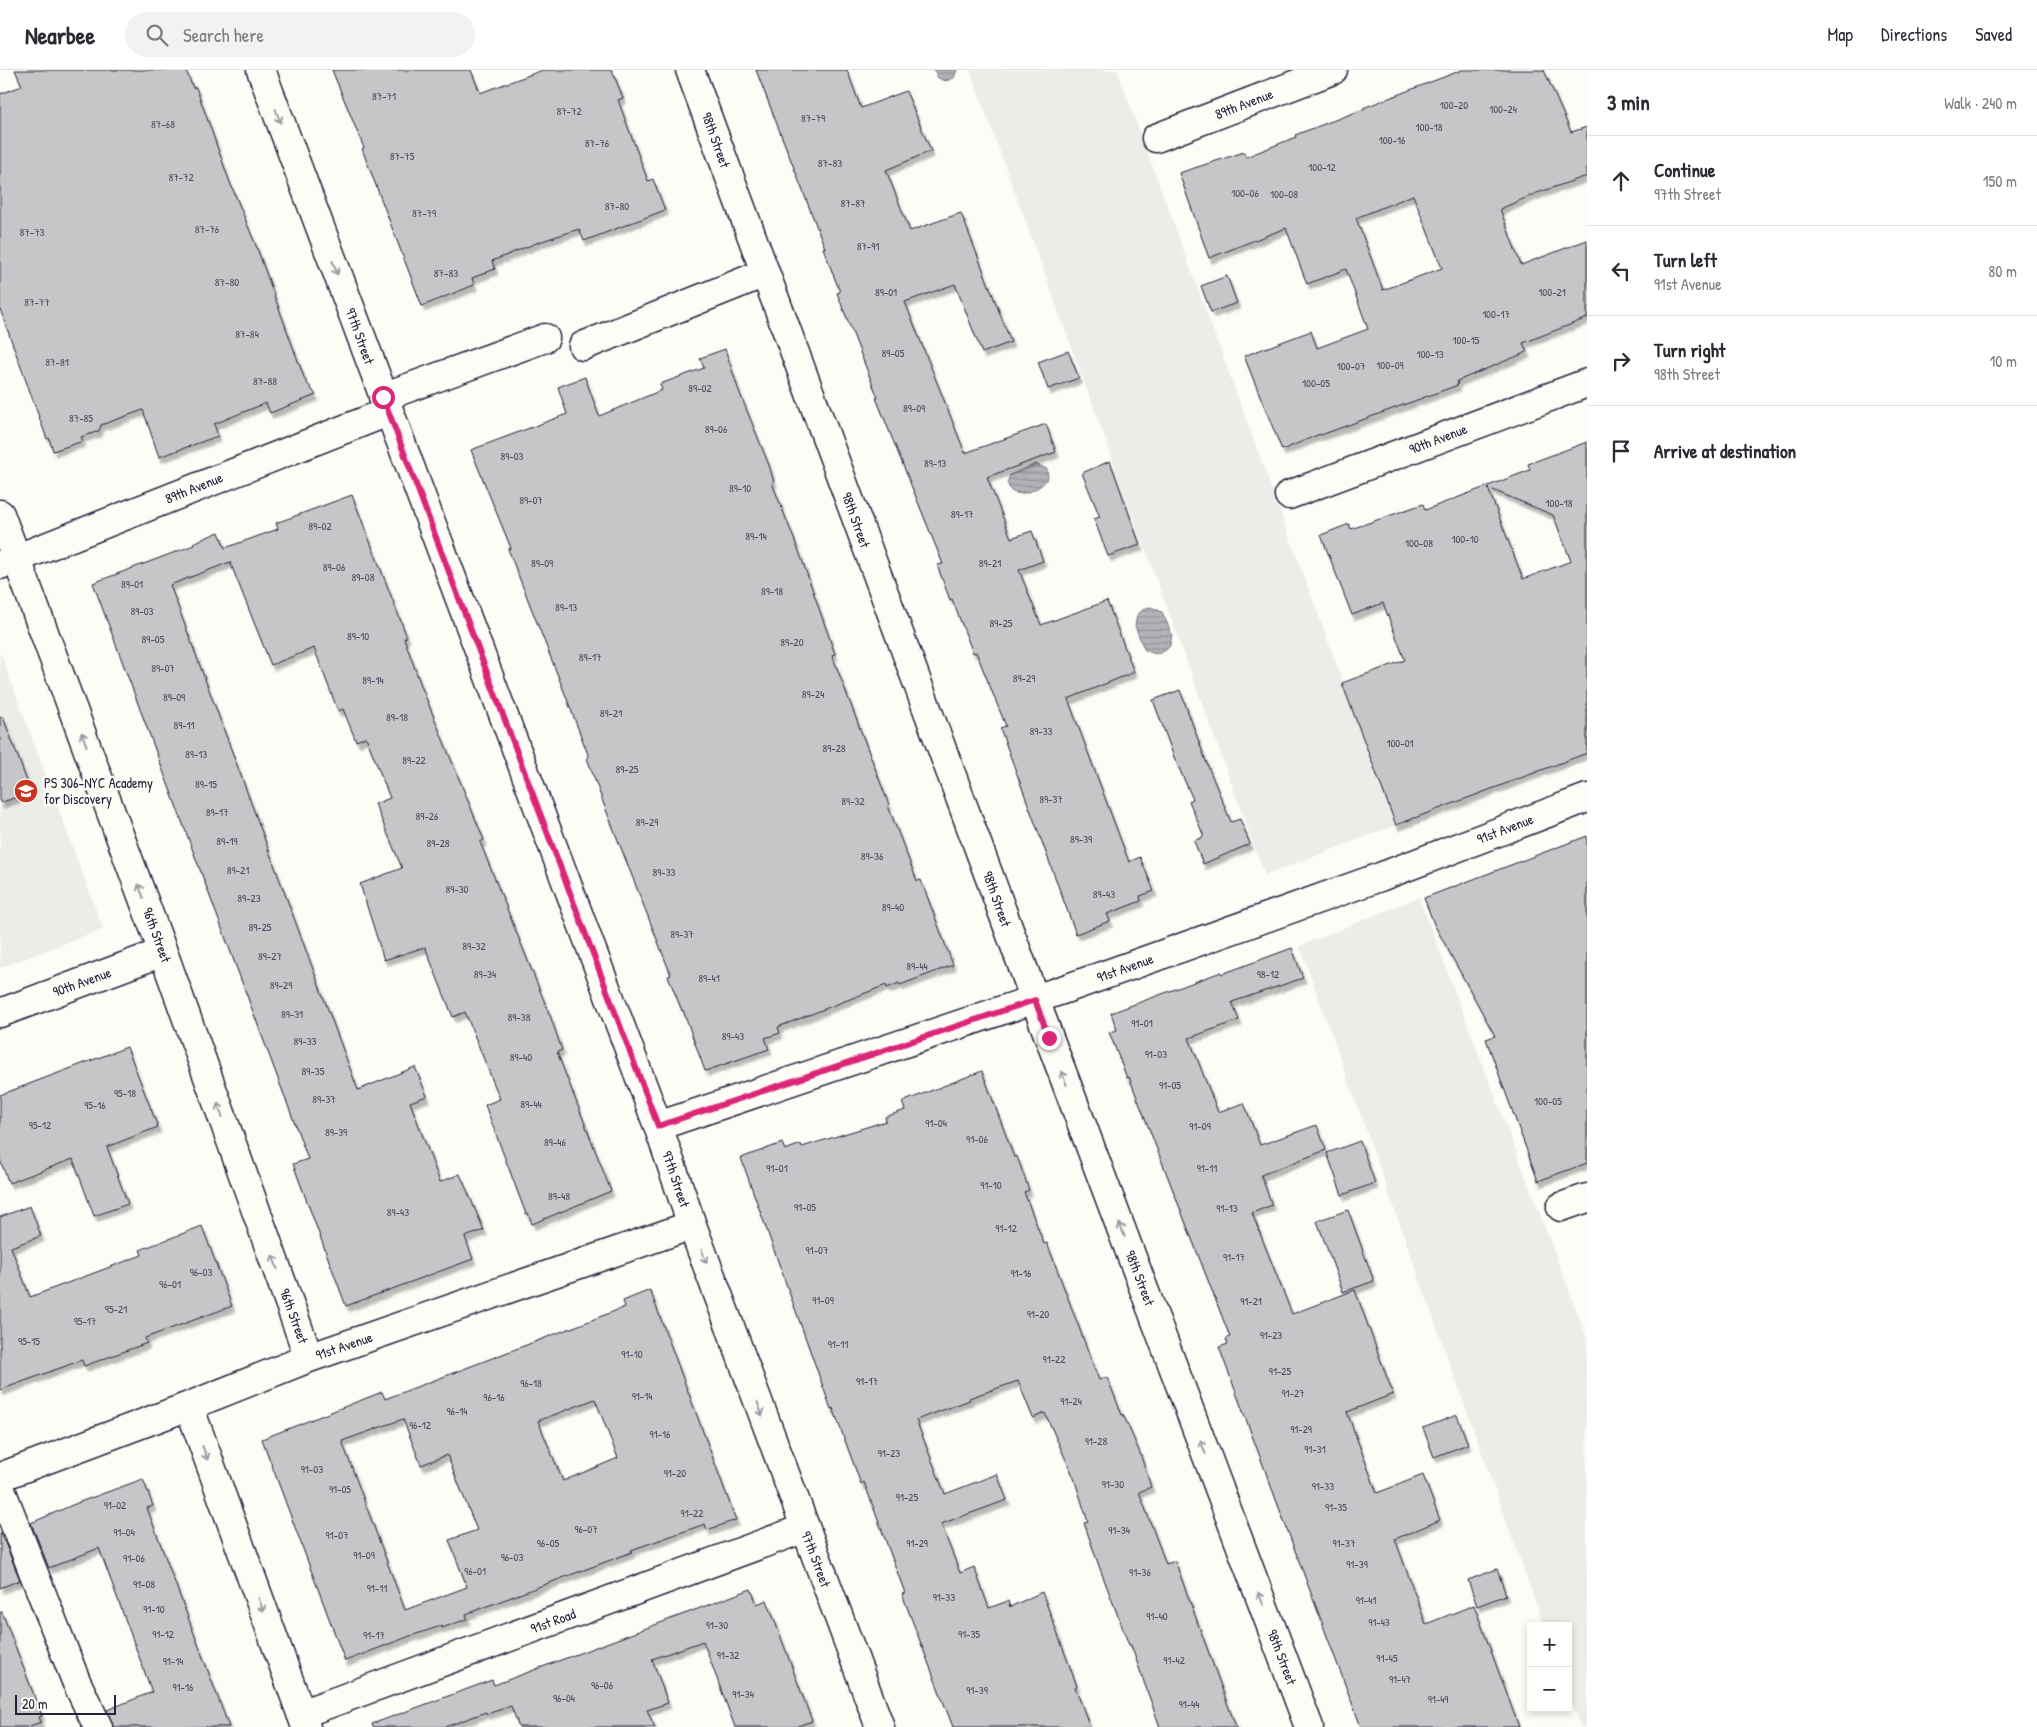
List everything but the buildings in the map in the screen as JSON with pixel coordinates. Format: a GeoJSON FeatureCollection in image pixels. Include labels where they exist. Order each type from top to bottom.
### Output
{"type":"FeatureCollection","features":[{"type":"Feature","properties":{"kind":"street","name":"97th Street"},"geometry":{"type":"LineString","coordinates":[[261,70],[658,1126],[692,1225],[880,1727]]}},
{"type":"Feature","properties":{"kind":"street","name":"98th Street"},"geometry":{"type":"LineString","coordinates":[[690,70],[1035,1000],[1309,1727]]}},
{"type":"Feature","properties":{"kind":"street","name":"89th Avenue"},"geometry":{"type":"LineString","coordinates":[[1156,138],[1333,70]]}},
{"type":"Feature","properties":{"kind":"street"},"geometry":{"type":"LineString","coordinates":[[583,346],[765,273]]}},
{"type":"Feature","properties":{"kind":"street","name":"89th Avenue"},"geometry":{"type":"LineString","coordinates":[[8,562],[544,338]]}},
{"type":"Feature","properties":{"kind":"street","name":"90th Avenue"},"geometry":{"type":"LineString","coordinates":[[1289,495],[1587,383]]}},
{"type":"Feature","properties":{"kind":"street","name":"96th Street"},"geometry":{"type":"LineString","coordinates":[[0,514],[8,562],[163,952],[309,1358]]}},
{"type":"Feature","properties":{"kind":"street","name":"91st Avenue"},"geometry":{"type":"LineString","coordinates":[[658,1126],[1035,1000],[1380,877],[1587,798]]}},
{"type":"Feature","properties":{"kind":"street","name":"90th Avenue"},"geometry":{"type":"LineString","coordinates":[[0,1012],[163,952]]}},
{"type":"Feature","properties":{"kind":"street"},"geometry":{"type":"LineString","coordinates":[[1561,1207],[1587,1198]]}},
{"type":"Feature","properties":{"kind":"street","name":"91st Avenue"},"geometry":{"type":"LineString","coordinates":[[0,1477],[189,1406],[309,1358],[692,1225]]}},
{"type":"Feature","properties":{"kind":"street"},"geometry":{"type":"LineString","coordinates":[[189,1406],[304,1720]]}},
{"type":"Feature","properties":{"kind":"street"},"geometry":{"type":"LineString","coordinates":[[0,1487],[76,1681],[98,1727]]}},
{"type":"Feature","properties":{"kind":"street","name":"91st Road"},"geometry":{"type":"LineString","coordinates":[[304,1720],[805,1528]]}},
{"type":"Feature","properties":{"kind":"shaded area"},"geometry":{"type":"Polygon","coordinates":[[[934,70],[957,70],[954,78],[946,81],[938,78],[934,70]]]}},
{"type":"Feature","properties":{"kind":"shaded area"},"geometry":{"type":"Polygon","coordinates":[[[970,70],[1117,70],[1396,825],[1265,875],[970,70]]]}},
{"type":"Feature","properties":{"kind":"shaded area"},"geometry":{"type":"Polygon","coordinates":[[[1036,464],[1047,469],[1048,477],[1042,485],[1026,493],[1011,491],[1007,483],[1010,475],[1036,464]]]}},
{"type":"Feature","properties":{"kind":"shaded area"},"geometry":{"type":"Polygon","coordinates":[[[1151,607],[1162,612],[1172,634],[1170,646],[1158,654],[1144,649],[1135,626],[1137,615],[1145,608],[1151,607]]]}},
{"type":"Feature","properties":{"kind":"shaded area","name":"PS 306-NYC Academy for Discovery"},"geometry":{"type":"Polygon","coordinates":[[[0,652],[103,929],[0,968],[0,652]]]}},
{"type":"Feature","properties":{"kind":"shaded area"},"geometry":{"type":"Polygon","coordinates":[[[1419,897],[1587,1338],[1587,1727],[1581,1727],[1572,1703],[1572,1622],[1543,1622],[1300,946],[1419,897]]]}},
{"type":"Feature","properties":{"kind":"place","name":"PS 306-NYC Academy for Discovery"},"geometry":{"type":"Point","coordinates":[26,791]}},
{"type":"Feature","properties":{"kind":"route"},"geometry":{"type":"LineString","coordinates":[[383,397],[658,1126],[1035,1000],[1049,1038]]}}]}
